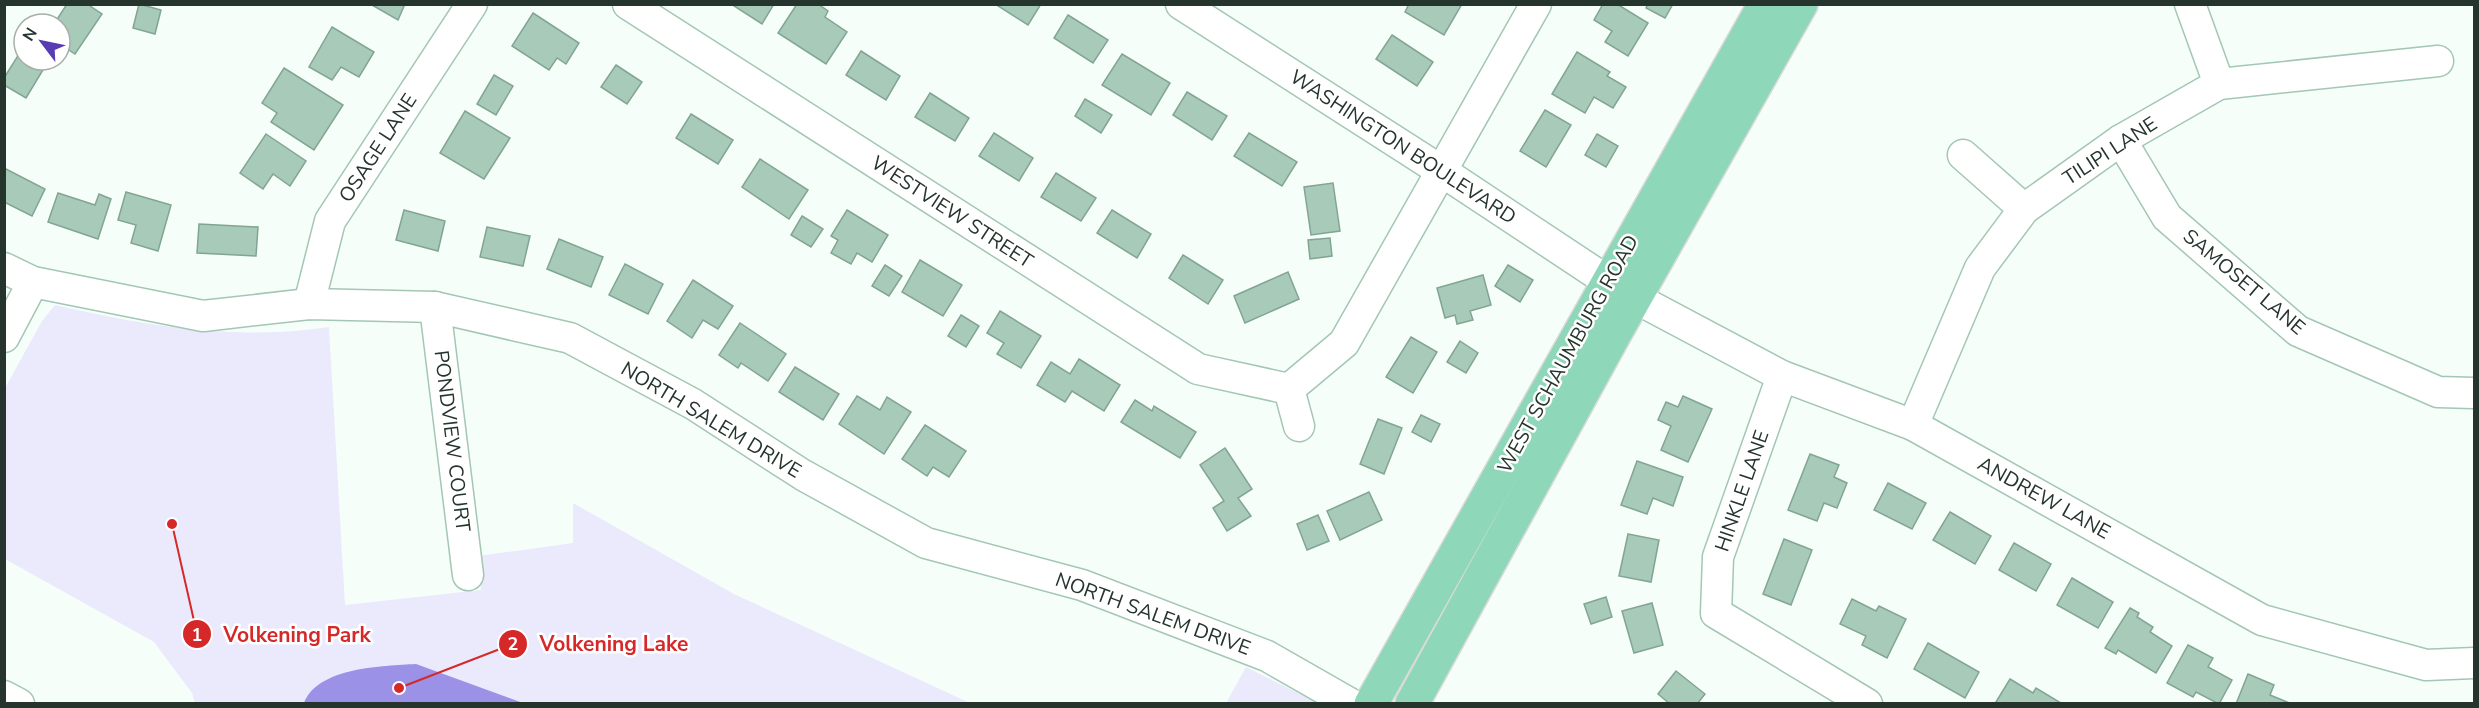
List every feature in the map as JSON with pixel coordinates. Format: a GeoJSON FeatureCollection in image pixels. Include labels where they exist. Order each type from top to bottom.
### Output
{"type":"FeatureCollection","features":[{"type":"Feature","properties":{"kind":"main road","name":"WEST SCHAUMBURG ROAD"},"geometry":{"type":"LineString","coordinates":[[1412,704],[1765,4]]}},
{"type":"Feature","properties":{"kind":"main road","name":"WEST SCHAUMBURG ROAD"},"geometry":{"type":"LineString","coordinates":[[1371,704],[1622,291],[1801,4]]}},
{"type":"Feature","properties":{"kind":"street","name":"OSAGE LANE"},"geometry":{"type":"LineString","coordinates":[[309,304],[330,221],[472,4]]}},
{"type":"Feature","properties":{"kind":"street","name":"WESTVIEW STREET"},"geometry":{"type":"LineString","coordinates":[[628,4],[1198,369],[1289,389]]}},
{"type":"Feature","properties":{"kind":"street","name":"WASHINGTON BOULEVARD"},"geometry":{"type":"LineString","coordinates":[[1181,4],[1443,172],[1622,291]]}},
{"type":"Feature","properties":{"kind":"street"},"geometry":{"type":"LineString","coordinates":[[1299,426],[1289,389],[1344,343],[1443,172],[1536,4]]}},
{"type":"Feature","properties":{"kind":"street"},"geometry":{"type":"LineString","coordinates":[[2190,4],[2219,84]]}},
{"type":"Feature","properties":{"kind":"street","name":"TILIPI LANE"},"geometry":{"type":"LineString","coordinates":[[1914,425],[1980,268],[2024,209],[2121,140],[2219,84],[2438,61]]}},
{"type":"Feature","properties":{"kind":"street","name":"SAMOSET LANE"},"geometry":{"type":"LineString","coordinates":[[2121,140],[2167,217],[2298,331],[2438,392],[2475,393]]}},
{"type":"Feature","properties":{"kind":"street"},"geometry":{"type":"LineString","coordinates":[[1963,155],[2024,209]]}},
{"type":"Feature","properties":{"kind":"street","name":"NORTH SALEM DRIVE"},"geometry":{"type":"LineString","coordinates":[[4,268],[33,282],[203,316],[309,304],[435,306],[570,338],[693,404],[803,475],[926,543],[1082,585],[1267,656],[1351,704]]}},
{"type":"Feature","properties":{"kind":"street"},"geometry":{"type":"LineString","coordinates":[[4,337],[33,282]]}},
{"type":"Feature","properties":{"kind":"street","name":"ANDREW LANE"},"geometry":{"type":"LineString","coordinates":[[1622,291],[1782,376],[1914,425],[2262,620],[2426,665],[2475,663]]}},
{"type":"Feature","properties":{"kind":"street","name":"PONDVIEW COURT"},"geometry":{"type":"LineString","coordinates":[[435,306],[468,575]]}},
{"type":"Feature","properties":{"kind":"street","name":"HINKLE LANE"},"geometry":{"type":"LineString","coordinates":[[1782,376],[1718,557],[1716,613],[1867,704]]}},
{"type":"Feature","properties":{"kind":"street"},"geometry":{"type":"LineString","coordinates":[[4,696],[19,704]]}},
{"type":"Feature","properties":{"kind":"shaded area"},"geometry":{"type":"Polygon","coordinates":[[[55,305],[157,325],[225,332],[294,331],[329,327],[345,605],[481,590],[478,556],[573,543],[573,503],[734,594],[970,703],[195,703],[192,693],[154,642],[5,559],[5,388],[42,321],[55,305]]]}},
{"type":"Feature","properties":{"kind":"shaded area"},"geometry":{"type":"Polygon","coordinates":[[[416,664],[523,703],[304,703],[311,691],[337,675],[370,668],[416,664]]]}},
{"type":"Feature","properties":{"kind":"shaded area"},"geometry":{"type":"Polygon","coordinates":[[[1246,667],[1318,703],[1226,703],[1246,667]]]}},
{"type":"Feature","properties":{"kind":"building"},"geometry":{"type":"Polygon","coordinates":[[[67,4],[87,4],[102,14],[75,54],[72,52],[72,12],[62,12],[67,4]]]}},
{"type":"Feature","properties":{"kind":"building"},"geometry":{"type":"Polygon","coordinates":[[[139,4],[161,10],[155,34],[133,28],[139,4]]]}},
{"type":"Feature","properties":{"kind":"building"},"geometry":{"type":"Polygon","coordinates":[[[372,4],[405,4],[398,20],[372,5],[372,4]]]}},
{"type":"Feature","properties":{"kind":"building"},"geometry":{"type":"Polygon","coordinates":[[[731,4],[774,4],[762,24],[731,4]]]}},
{"type":"Feature","properties":{"kind":"building"},"geometry":{"type":"Polygon","coordinates":[[[797,4],[818,4],[828,11],[825,17],[847,32],[826,64],[778,33],[797,4]]]}},
{"type":"Feature","properties":{"kind":"building"},"geometry":{"type":"Polygon","coordinates":[[[995,4],[1041,4],[1028,25],[995,4]]]}},
{"type":"Feature","properties":{"kind":"building"},"geometry":{"type":"Polygon","coordinates":[[[1409,4],[1462,4],[1444,35],[1405,12],[1409,4]]]}},
{"type":"Feature","properties":{"kind":"building"},"geometry":{"type":"Polygon","coordinates":[[[1603,4],[1617,4],[1648,23],[1628,56],[1605,42],[1612,31],[1594,20],[1603,4]]]}},
{"type":"Feature","properties":{"kind":"building"},"geometry":{"type":"Polygon","coordinates":[[[1648,4],[1673,4],[1665,18],[1646,8],[1648,4]]]}},
{"type":"Feature","properties":{"kind":"building"},"geometry":{"type":"Polygon","coordinates":[[[533,13],[579,43],[566,64],[557,58],[549,70],[512,46],[533,13]]]}},
{"type":"Feature","properties":{"kind":"building"},"geometry":{"type":"Polygon","coordinates":[[[1068,15],[1108,40],[1093,63],[1054,38],[1068,15]]]}},
{"type":"Feature","properties":{"kind":"building"},"geometry":{"type":"Polygon","coordinates":[[[332,27],[374,52],[359,77],[341,67],[332,80],[309,67],[332,27]]]}},
{"type":"Feature","properties":{"kind":"building"},"geometry":{"type":"Polygon","coordinates":[[[1392,35],[1433,62],[1417,86],[1376,59],[1392,35]]]}},
{"type":"Feature","properties":{"kind":"building"},"geometry":{"type":"Polygon","coordinates":[[[861,51],[900,76],[886,100],[846,75],[861,51]]]}},
{"type":"Feature","properties":{"kind":"building"},"geometry":{"type":"Polygon","coordinates":[[[1577,52],[1610,72],[1607,76],[1626,87],[1613,108],[1594,97],[1585,113],[1552,94],[1577,52]]]}},
{"type":"Feature","properties":{"kind":"building"},"geometry":{"type":"Polygon","coordinates":[[[1122,54],[1170,83],[1151,115],[1102,85],[1122,54]]]}},
{"type":"Feature","properties":{"kind":"building"},"geometry":{"type":"Polygon","coordinates":[[[12,65],[12,72],[42,72],[26,98],[4,85],[4,78],[12,65]]]}},
{"type":"Feature","properties":{"kind":"building"},"geometry":{"type":"Polygon","coordinates":[[[616,65],[642,82],[627,104],[601,87],[616,65]]]}},
{"type":"Feature","properties":{"kind":"building"},"geometry":{"type":"Polygon","coordinates":[[[284,68],[343,105],[314,150],[271,122],[277,113],[262,103],[284,68]]]}},
{"type":"Feature","properties":{"kind":"building"},"geometry":{"type":"Polygon","coordinates":[[[494,75],[513,86],[496,115],[477,104],[494,75]]]}},
{"type":"Feature","properties":{"kind":"building"},"geometry":{"type":"Polygon","coordinates":[[[1187,92],[1227,116],[1212,140],[1173,115],[1187,92]]]}},
{"type":"Feature","properties":{"kind":"building"},"geometry":{"type":"Polygon","coordinates":[[[930,93],[969,118],[955,141],[915,117],[930,93]]]}},
{"type":"Feature","properties":{"kind":"building"},"geometry":{"type":"Polygon","coordinates":[[[1085,99],[1112,115],[1101,133],[1075,116],[1085,99]]]}},
{"type":"Feature","properties":{"kind":"building"},"geometry":{"type":"Polygon","coordinates":[[[1545,110],[1571,125],[1546,167],[1520,151],[1545,110]]]}},
{"type":"Feature","properties":{"kind":"building"},"geometry":{"type":"Polygon","coordinates":[[[465,111],[510,138],[484,179],[440,153],[465,111]]]}},
{"type":"Feature","properties":{"kind":"building"},"geometry":{"type":"Polygon","coordinates":[[[691,114],[733,140],[718,164],[676,138],[691,114]]]}},
{"type":"Feature","properties":{"kind":"building"},"geometry":{"type":"Polygon","coordinates":[[[994,133],[1033,158],[1019,181],[979,156],[994,133]]]}},
{"type":"Feature","properties":{"kind":"building"},"geometry":{"type":"Polygon","coordinates":[[[1249,133],[1297,162],[1282,186],[1234,156],[1249,133]]]}},
{"type":"Feature","properties":{"kind":"building"},"geometry":{"type":"Polygon","coordinates":[[[266,134],[306,161],[290,186],[273,174],[263,189],[240,173],[266,134]]]}},
{"type":"Feature","properties":{"kind":"building"},"geometry":{"type":"Polygon","coordinates":[[[1597,134],[1618,146],[1606,167],[1585,155],[1597,134]]]}},
{"type":"Feature","properties":{"kind":"building"},"geometry":{"type":"Polygon","coordinates":[[[760,159],[808,190],[789,219],[742,187],[760,159]]]}},
{"type":"Feature","properties":{"kind":"building"},"geometry":{"type":"Polygon","coordinates":[[[4,168],[45,189],[32,216],[4,202],[4,168]]]}},
{"type":"Feature","properties":{"kind":"building"},"geometry":{"type":"Polygon","coordinates":[[[1056,173],[1096,198],[1081,221],[1041,197],[1056,173]]]}},
{"type":"Feature","properties":{"kind":"building"},"geometry":{"type":"Polygon","coordinates":[[[1333,183],[1340,231],[1311,235],[1304,187],[1333,183]]]}},
{"type":"Feature","properties":{"kind":"building"},"geometry":{"type":"Polygon","coordinates":[[[126,192],[171,205],[158,251],[131,243],[136,225],[118,220],[126,192]]]}},
{"type":"Feature","properties":{"kind":"building"},"geometry":{"type":"Polygon","coordinates":[[[58,193],[95,205],[99,194],[111,199],[98,239],[48,222],[58,193]]]}},
{"type":"Feature","properties":{"kind":"building"},"geometry":{"type":"Polygon","coordinates":[[[404,210],[445,221],[438,251],[396,240],[404,210]]]}},
{"type":"Feature","properties":{"kind":"building"},"geometry":{"type":"Polygon","coordinates":[[[847,210],[888,235],[872,262],[857,253],[851,264],[831,253],[838,240],[831,236],[847,210]]]}},
{"type":"Feature","properties":{"kind":"building"},"geometry":{"type":"Polygon","coordinates":[[[1112,210],[1151,234],[1137,258],[1097,233],[1112,210]]]}},
{"type":"Feature","properties":{"kind":"building"},"geometry":{"type":"Polygon","coordinates":[[[802,216],[823,229],[811,247],[791,235],[802,216]]]}},
{"type":"Feature","properties":{"kind":"building"},"geometry":{"type":"Polygon","coordinates":[[[199,224],[258,227],[256,256],[197,253],[199,224]]]}},
{"type":"Feature","properties":{"kind":"building"},"geometry":{"type":"Polygon","coordinates":[[[487,227],[530,236],[523,266],[480,257],[487,227]]]}},
{"type":"Feature","properties":{"kind":"building"},"geometry":{"type":"Polygon","coordinates":[[[1330,238],[1332,256],[1310,259],[1308,240],[1330,238]]]}},
{"type":"Feature","properties":{"kind":"building"},"geometry":{"type":"Polygon","coordinates":[[[559,239],[603,257],[591,287],[547,269],[559,239]]]}},
{"type":"Feature","properties":{"kind":"building"},"geometry":{"type":"Polygon","coordinates":[[[1183,255],[1223,280],[1208,304],[1169,278],[1183,255]]]}},
{"type":"Feature","properties":{"kind":"building"},"geometry":{"type":"Polygon","coordinates":[[[920,260],[962,285],[943,316],[902,292],[920,260]]]}},
{"type":"Feature","properties":{"kind":"building"},"geometry":{"type":"Polygon","coordinates":[[[625,264],[663,284],[648,314],[609,295],[625,264]]]}},
{"type":"Feature","properties":{"kind":"building"},"geometry":{"type":"Polygon","coordinates":[[[885,265],[902,276],[889,296],[872,286],[885,265]]]}},
{"type":"Feature","properties":{"kind":"building"},"geometry":{"type":"Polygon","coordinates":[[[1508,265],[1533,280],[1520,302],[1495,286],[1508,265]]]}},
{"type":"Feature","properties":{"kind":"building"},"geometry":{"type":"Polygon","coordinates":[[[1288,272],[1299,299],[1245,323],[1234,296],[1288,272]]]}},
{"type":"Feature","properties":{"kind":"building"},"geometry":{"type":"Polygon","coordinates":[[[1483,275],[1491,305],[1470,311],[1473,320],[1457,324],[1455,315],[1445,318],[1437,288],[1483,275]]]}},
{"type":"Feature","properties":{"kind":"building"},"geometry":{"type":"Polygon","coordinates":[[[693,280],[733,306],[718,329],[703,320],[692,338],[667,321],[693,280]]]}},
{"type":"Feature","properties":{"kind":"building"},"geometry":{"type":"Polygon","coordinates":[[[1000,311],[1041,336],[1021,368],[997,354],[1004,343],[987,333],[1000,311]]]}},
{"type":"Feature","properties":{"kind":"building"},"geometry":{"type":"Polygon","coordinates":[[[961,315],[979,326],[966,347],[948,336],[961,315]]]}},
{"type":"Feature","properties":{"kind":"building"},"geometry":{"type":"Polygon","coordinates":[[[740,323],[786,354],[768,381],[741,363],[738,368],[719,355],[740,323]]]}},
{"type":"Feature","properties":{"kind":"building"},"geometry":{"type":"Polygon","coordinates":[[[1411,337],[1437,352],[1413,393],[1386,377],[1411,337]]]}},
{"type":"Feature","properties":{"kind":"building"},"geometry":{"type":"Polygon","coordinates":[[[1460,341],[1478,353],[1466,373],[1447,362],[1460,341]]]}},
{"type":"Feature","properties":{"kind":"building"},"geometry":{"type":"Polygon","coordinates":[[[1079,359],[1120,385],[1104,411],[1072,391],[1065,402],[1037,385],[1051,362],[1070,374],[1079,359]]]}},
{"type":"Feature","properties":{"kind":"building"},"geometry":{"type":"Polygon","coordinates":[[[795,367],[839,394],[823,420],[779,392],[795,367]]]}},
{"type":"Feature","properties":{"kind":"building"},"geometry":{"type":"Polygon","coordinates":[[[857,396],[880,410],[887,397],[911,412],[884,454],[839,424],[857,396]]]}},
{"type":"Feature","properties":{"kind":"building"},"geometry":{"type":"Polygon","coordinates":[[[1683,396],[1712,409],[1688,462],[1661,450],[1671,426],[1658,420],[1666,402],[1678,407],[1683,396]]]}},
{"type":"Feature","properties":{"kind":"building"},"geometry":{"type":"Polygon","coordinates":[[[1135,400],[1152,411],[1154,406],[1196,432],[1180,458],[1121,422],[1135,400]]]}},
{"type":"Feature","properties":{"kind":"building"},"geometry":{"type":"Polygon","coordinates":[[[1421,415],[1440,424],[1431,442],[1412,432],[1421,415]]]}},
{"type":"Feature","properties":{"kind":"building"},"geometry":{"type":"Polygon","coordinates":[[[1378,419],[1402,428],[1384,474],[1360,464],[1378,419]]]}},
{"type":"Feature","properties":{"kind":"building"},"geometry":{"type":"Polygon","coordinates":[[[925,425],[966,451],[949,477],[933,467],[927,476],[902,459],[925,425]]]}},
{"type":"Feature","properties":{"kind":"building"},"geometry":{"type":"Polygon","coordinates":[[[1225,448],[1252,489],[1238,498],[1251,516],[1227,531],[1213,508],[1224,501],[1200,465],[1225,448]]]}},
{"type":"Feature","properties":{"kind":"building"},"geometry":{"type":"Polygon","coordinates":[[[1810,454],[1839,465],[1834,477],[1847,483],[1837,508],[1824,503],[1817,521],[1788,510],[1810,454]]]}},
{"type":"Feature","properties":{"kind":"building"},"geometry":{"type":"Polygon","coordinates":[[[1637,461],[1683,477],[1673,506],[1653,498],[1647,514],[1621,505],[1637,461]]]}},
{"type":"Feature","properties":{"kind":"building"},"geometry":{"type":"Polygon","coordinates":[[[1888,483],[1926,503],[1912,529],[1874,510],[1888,483]]]}},
{"type":"Feature","properties":{"kind":"building"},"geometry":{"type":"Polygon","coordinates":[[[1369,492],[1382,520],[1340,540],[1327,511],[1369,492]]]}},
{"type":"Feature","properties":{"kind":"building"},"geometry":{"type":"Polygon","coordinates":[[[1950,512],[1991,536],[1975,564],[1933,540],[1950,512]]]}},
{"type":"Feature","properties":{"kind":"building"},"geometry":{"type":"Polygon","coordinates":[[[1318,515],[1329,541],[1307,550],[1297,524],[1318,515]]]}},
{"type":"Feature","properties":{"kind":"building"},"geometry":{"type":"Polygon","coordinates":[[[1628,534],[1659,540],[1651,582],[1619,576],[1628,534]]]}},
{"type":"Feature","properties":{"kind":"building"},"geometry":{"type":"Polygon","coordinates":[[[1784,539],[1812,550],[1791,605],[1763,594],[1784,539]]]}},
{"type":"Feature","properties":{"kind":"building"},"geometry":{"type":"Polygon","coordinates":[[[2014,543],[2051,564],[2036,591],[1999,570],[2014,543]]]}},
{"type":"Feature","properties":{"kind":"building"},"geometry":{"type":"Polygon","coordinates":[[[2072,578],[2113,602],[2098,628],[2057,605],[2072,578]]]}},
{"type":"Feature","properties":{"kind":"building"},"geometry":{"type":"Polygon","coordinates":[[[1606,597],[1612,617],[1591,624],[1584,604],[1606,597]]]}},
{"type":"Feature","properties":{"kind":"building"},"geometry":{"type":"Polygon","coordinates":[[[1852,599],[1876,611],[1879,606],[1906,619],[1887,658],[1862,645],[1866,636],[1840,624],[1852,599]]]}},
{"type":"Feature","properties":{"kind":"building"},"geometry":{"type":"Polygon","coordinates":[[[1652,603],[1663,645],[1634,653],[1622,611],[1652,603]]]}},
{"type":"Feature","properties":{"kind":"building"},"geometry":{"type":"Polygon","coordinates":[[[2130,608],[2139,613],[2137,617],[2153,627],[2150,632],[2172,646],[2156,673],[2118,650],[2116,654],[2105,648],[2130,608]]]}},
{"type":"Feature","properties":{"kind":"building"},"geometry":{"type":"Polygon","coordinates":[[[1928,643],[1979,672],[1965,698],[1914,669],[1928,643]]]}},
{"type":"Feature","properties":{"kind":"building"},"geometry":{"type":"Polygon","coordinates":[[[2188,645],[2213,658],[2208,667],[2232,680],[2219,704],[2196,692],[2193,697],[2167,683],[2188,645]]]}},
{"type":"Feature","properties":{"kind":"building"},"geometry":{"type":"Polygon","coordinates":[[[1676,671],[1705,694],[1697,704],[1670,704],[1658,694],[1676,671]]]}},
{"type":"Feature","properties":{"kind":"building"},"geometry":{"type":"Polygon","coordinates":[[[2248,674],[2274,685],[2270,695],[2292,704],[2236,704],[2248,674]]]}},
{"type":"Feature","properties":{"kind":"building"},"geometry":{"type":"Polygon","coordinates":[[[2010,679],[2033,693],[2036,688],[2061,703],[1998,704],[1996,702],[2010,679]]]}},
{"type":"Feature","properties":{"kind":"place","name":"Volkening Park"},"geometry":{"type":"Point","coordinates":[172,524]}},
{"type":"Feature","properties":{"kind":"place","name":"Volkening Lake"},"geometry":{"type":"Point","coordinates":[399,688]}}]}
